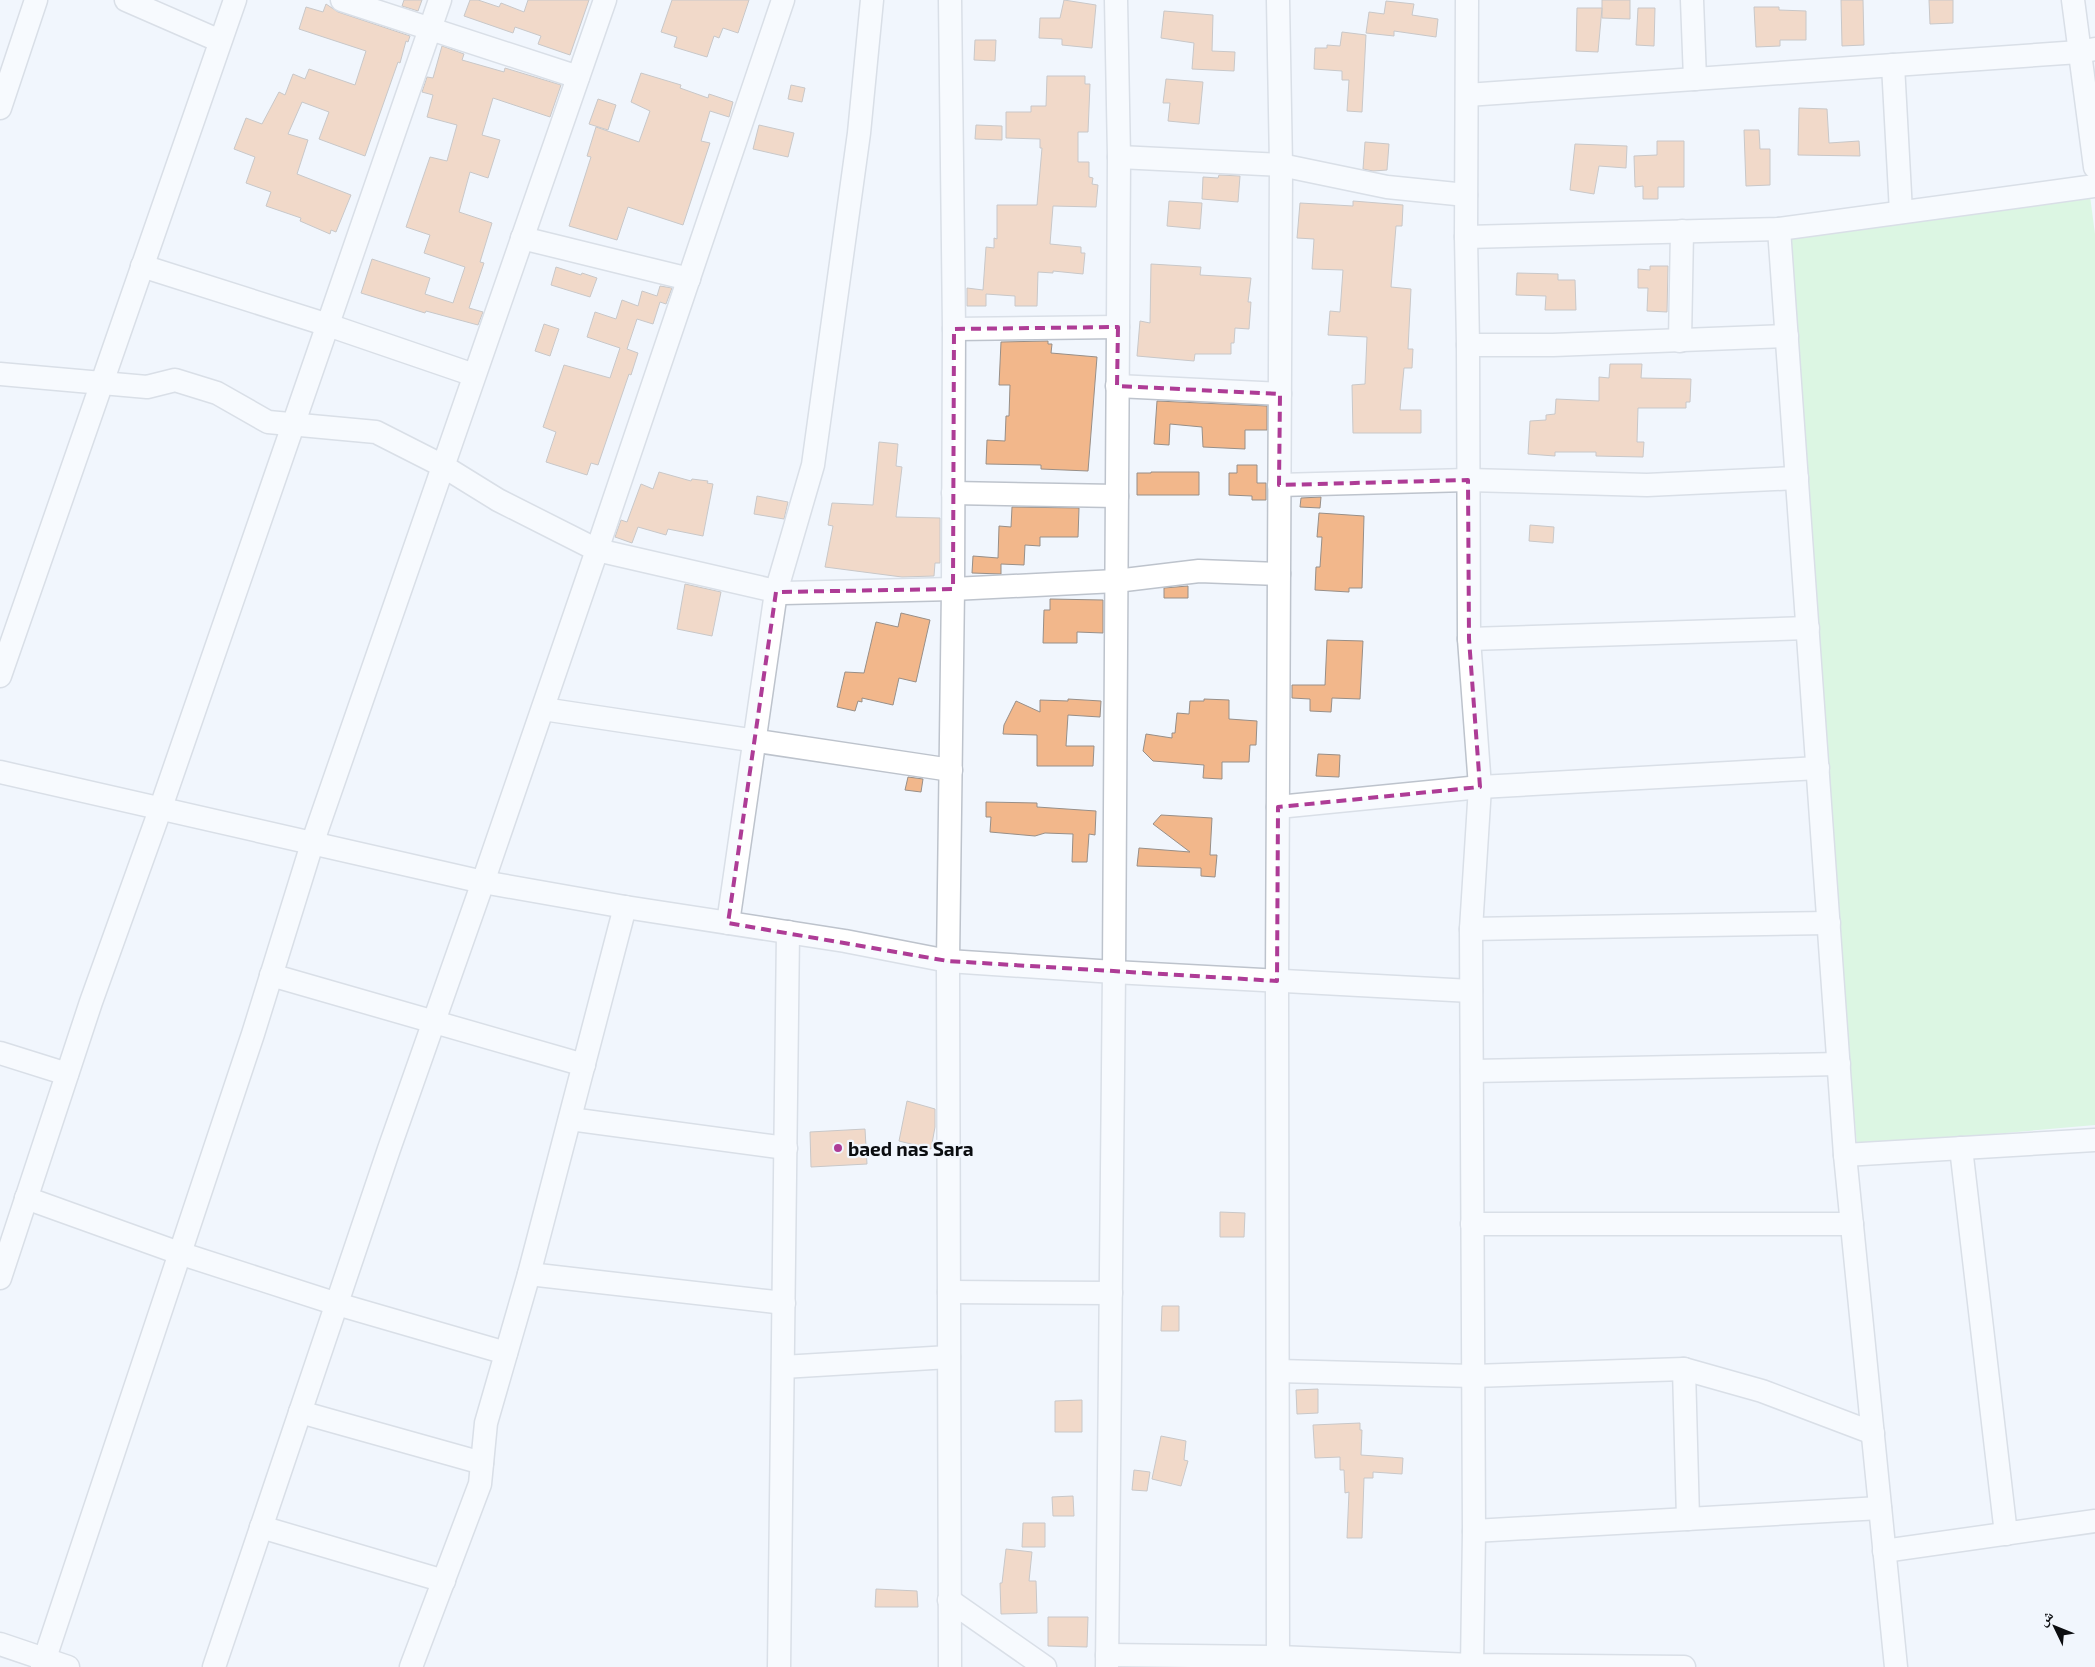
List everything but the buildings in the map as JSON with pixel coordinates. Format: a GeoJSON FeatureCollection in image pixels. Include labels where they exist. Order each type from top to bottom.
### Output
{"type":"FeatureCollection","features":[{"type":"Feature","properties":{"kind":"street"},"geometry":{"type":"LineString","coordinates":[[0,108],[36,0]]}},
{"type":"Feature","properties":{"kind":"street"},"geometry":{"type":"LineString","coordinates":[[126,0],[220,41]]}},
{"type":"Feature","properties":{"kind":"street"},"geometry":{"type":"LineString","coordinates":[[0,676],[235,0]]}},
{"type":"Feature","properties":{"kind":"street"},"geometry":{"type":"LineString","coordinates":[[342,0],[578,77]]}},
{"type":"Feature","properties":{"kind":"street"},"geometry":{"type":"LineString","coordinates":[[1,1269],[440,0]]}},
{"type":"Feature","properties":{"kind":"street"},"geometry":{"type":"LineString","coordinates":[[43,1663],[271,975],[312,844],[604,0]]}},
{"type":"Feature","properties":{"kind":"street"},"geometry":{"type":"LineString","coordinates":[[214,1667],[337,1304],[484,882],[783,0]]}},
{"type":"Feature","properties":{"kind":"street"},"geometry":{"type":"LineString","coordinates":[[728,922],[776,592],[813,465],[859,133],[872,0]]}},
{"type":"Feature","properties":{"kind":"street"},"geometry":{"type":"LineString","coordinates":[[950,0],[954,329],[948,960],[950,1667]]}},
{"type":"Feature","properties":{"kind":"street"},"geometry":{"type":"LineString","coordinates":[[1116,0],[1119,157],[1118,386],[1107,1661],[1684,1667]]}},
{"type":"Feature","properties":{"kind":"street"},"geometry":{"type":"LineString","coordinates":[[1278,0],[1281,165],[1277,981],[1278,1662]]}},
{"type":"Feature","properties":{"kind":"street"},"geometry":{"type":"LineString","coordinates":[[1467,0],[1466,237],[1469,639],[1480,787],[1471,929],[1474,1531],[1472,1666]]}},
{"type":"Feature","properties":{"kind":"street"},"geometry":{"type":"LineString","coordinates":[[1692,0],[1695,79]]}},
{"type":"Feature","properties":{"kind":"street"},"geometry":{"type":"LineString","coordinates":[[2072,0],[2087,50],[2095,167]]}},
{"type":"Feature","properties":{"kind":"street"},"geometry":{"type":"LineString","coordinates":[[1467,95],[2087,50]]}},
{"type":"Feature","properties":{"kind":"street"},"geometry":{"type":"LineString","coordinates":[[1893,65],[1901,212]]}},
{"type":"Feature","properties":{"kind":"street"},"geometry":{"type":"LineString","coordinates":[[1119,157],[1281,165],[1388,187],[1466,195]]}},
{"type":"Feature","properties":{"kind":"street"},"geometry":{"type":"LineString","coordinates":[[1466,237],[1779,229],[2095,186]]}},
{"type":"Feature","properties":{"kind":"street"},"geometry":{"type":"LineString","coordinates":[[1779,229],[1845,1155],[1896,1667]]}},
{"type":"Feature","properties":{"kind":"street"},"geometry":{"type":"LineString","coordinates":[[1680,341],[1682,231]]}},
{"type":"Feature","properties":{"kind":"street"},"geometry":{"type":"LineString","coordinates":[[522,238],[689,279]]}},
{"type":"Feature","properties":{"kind":"street"},"geometry":{"type":"LineString","coordinates":[[142,266],[328,325],[474,375]]}},
{"type":"Feature","properties":{"kind":"street"},"geometry":{"type":"LineString","coordinates":[[954,329],[1118,327]]}},
{"type":"Feature","properties":{"kind":"street"},"geometry":{"type":"LineString","coordinates":[[1468,345],[1553,345],[1787,336]]}},
{"type":"Feature","properties":{"kind":"street"},"geometry":{"type":"LineString","coordinates":[[0,374],[147,387],[175,380],[217,393],[268,422],[376,432],[443,466],[498,500],[597,550],[776,592],[953,588],[1116,581],[1199,571],[1279,574]]}},
{"type":"Feature","properties":{"kind":"street"},"geometry":{"type":"LineString","coordinates":[[1118,386],[1280,394]]}},
{"type":"Feature","properties":{"kind":"street"},"geometry":{"type":"LineString","coordinates":[[1279,485],[1468,480],[1647,485],[1797,478]]}},
{"type":"Feature","properties":{"kind":"street"},"geometry":{"type":"LineString","coordinates":[[953,493],[1117,496]]}},
{"type":"Feature","properties":{"kind":"street"},"geometry":{"type":"LineString","coordinates":[[1469,639],[1808,628]]}},
{"type":"Feature","properties":{"kind":"street"},"geometry":{"type":"LineString","coordinates":[[543,709],[951,770]]}},
{"type":"Feature","properties":{"kind":"street"},"geometry":{"type":"LineString","coordinates":[[1278,807],[1480,787],[1818,768]]}},
{"type":"Feature","properties":{"kind":"street"},"geometry":{"type":"LineString","coordinates":[[0,772],[160,810],[484,882],[948,960],[1114,972],[1471,991]]}},
{"type":"Feature","properties":{"kind":"street"},"geometry":{"type":"LineString","coordinates":[[411,1667],[480,1484],[486,1423],[529,1274],[625,907]]}},
{"type":"Feature","properties":{"kind":"street"},"geometry":{"type":"LineString","coordinates":[[1471,929],[1829,923]]}},
{"type":"Feature","properties":{"kind":"street"},"geometry":{"type":"LineString","coordinates":[[779,1667],[788,932]]}},
{"type":"Feature","properties":{"kind":"street"},"geometry":{"type":"LineString","coordinates":[[271,975],[584,1065]]}},
{"type":"Feature","properties":{"kind":"street"},"geometry":{"type":"LineString","coordinates":[[0,1053],[67,1074]]}},
{"type":"Feature","properties":{"kind":"street"},"geometry":{"type":"LineString","coordinates":[[1472,1071],[1839,1064]]}},
{"type":"Feature","properties":{"kind":"street"},"geometry":{"type":"LineString","coordinates":[[570,1119],[786,1148]]}},
{"type":"Feature","properties":{"kind":"street"},"geometry":{"type":"LineString","coordinates":[[1845,1155],[2095,1140]]}},
{"type":"Feature","properties":{"kind":"street"},"geometry":{"type":"LineString","coordinates":[[1961,1148],[2006,1534]]}},
{"type":"Feature","properties":{"kind":"street"},"geometry":{"type":"LineString","coordinates":[[26,1198],[179,1253],[337,1304],[506,1353]]}},
{"type":"Feature","properties":{"kind":"street"},"geometry":{"type":"LineString","coordinates":[[1472,1224],[1852,1224]]}},
{"type":"Feature","properties":{"kind":"street"},"geometry":{"type":"LineString","coordinates":[[529,1274],[784,1304]]}},
{"type":"Feature","properties":{"kind":"street"},"geometry":{"type":"LineString","coordinates":[[949,1292],[1111,1293]]}},
{"type":"Feature","properties":{"kind":"street"},"geometry":{"type":"LineString","coordinates":[[783,1367],[949,1357]]}},
{"type":"Feature","properties":{"kind":"street"},"geometry":{"type":"LineString","coordinates":[[1278,1371],[1473,1376],[1684,1370],[1762,1391],[1873,1433]]}},
{"type":"Feature","properties":{"kind":"street"},"geometry":{"type":"LineString","coordinates":[[1684,1370],[1688,1519]]}},
{"type":"Feature","properties":{"kind":"street"},"geometry":{"type":"LineString","coordinates":[[300,1412],[482,1463]]}},
{"type":"Feature","properties":{"kind":"street"},"geometry":{"type":"LineString","coordinates":[[1474,1531],[1880,1508]]}},
{"type":"Feature","properties":{"kind":"street"},"geometry":{"type":"LineString","coordinates":[[1884,1551],[2095,1521]]}},
{"type":"Feature","properties":{"kind":"street"},"geometry":{"type":"LineString","coordinates":[[261,1527],[444,1581]]}},
{"type":"Feature","properties":{"kind":"street"},"geometry":{"type":"LineString","coordinates":[[949,1600],[1045,1667]]}},
{"type":"Feature","properties":{"kind":"street"},"geometry":{"type":"LineString","coordinates":[[0,1644],[43,1663],[68,1667]]}},
{"type":"Feature","properties":{"kind":"highlighted area"},"geometry":{"type":"Polygon","coordinates":[[[1118,327],[1117,386],[1280,394],[1279,485],[1468,480],[1469,639],[1480,787],[1278,807],[1277,981],[948,961],[728,923],[776,592],[953,589],[954,329],[1118,327]]]}},
{"type":"Feature","properties":{"kind":"green space"},"geometry":{"type":"Polygon","coordinates":[[[2090,196],[2095,234],[2095,1125],[1857,1146],[1780,241],[2090,196]]]}},
{"type":"Feature","properties":{"kind":"place","name":"baed nas Sara"},"geometry":{"type":"Point","coordinates":[838,1148]}}]}
